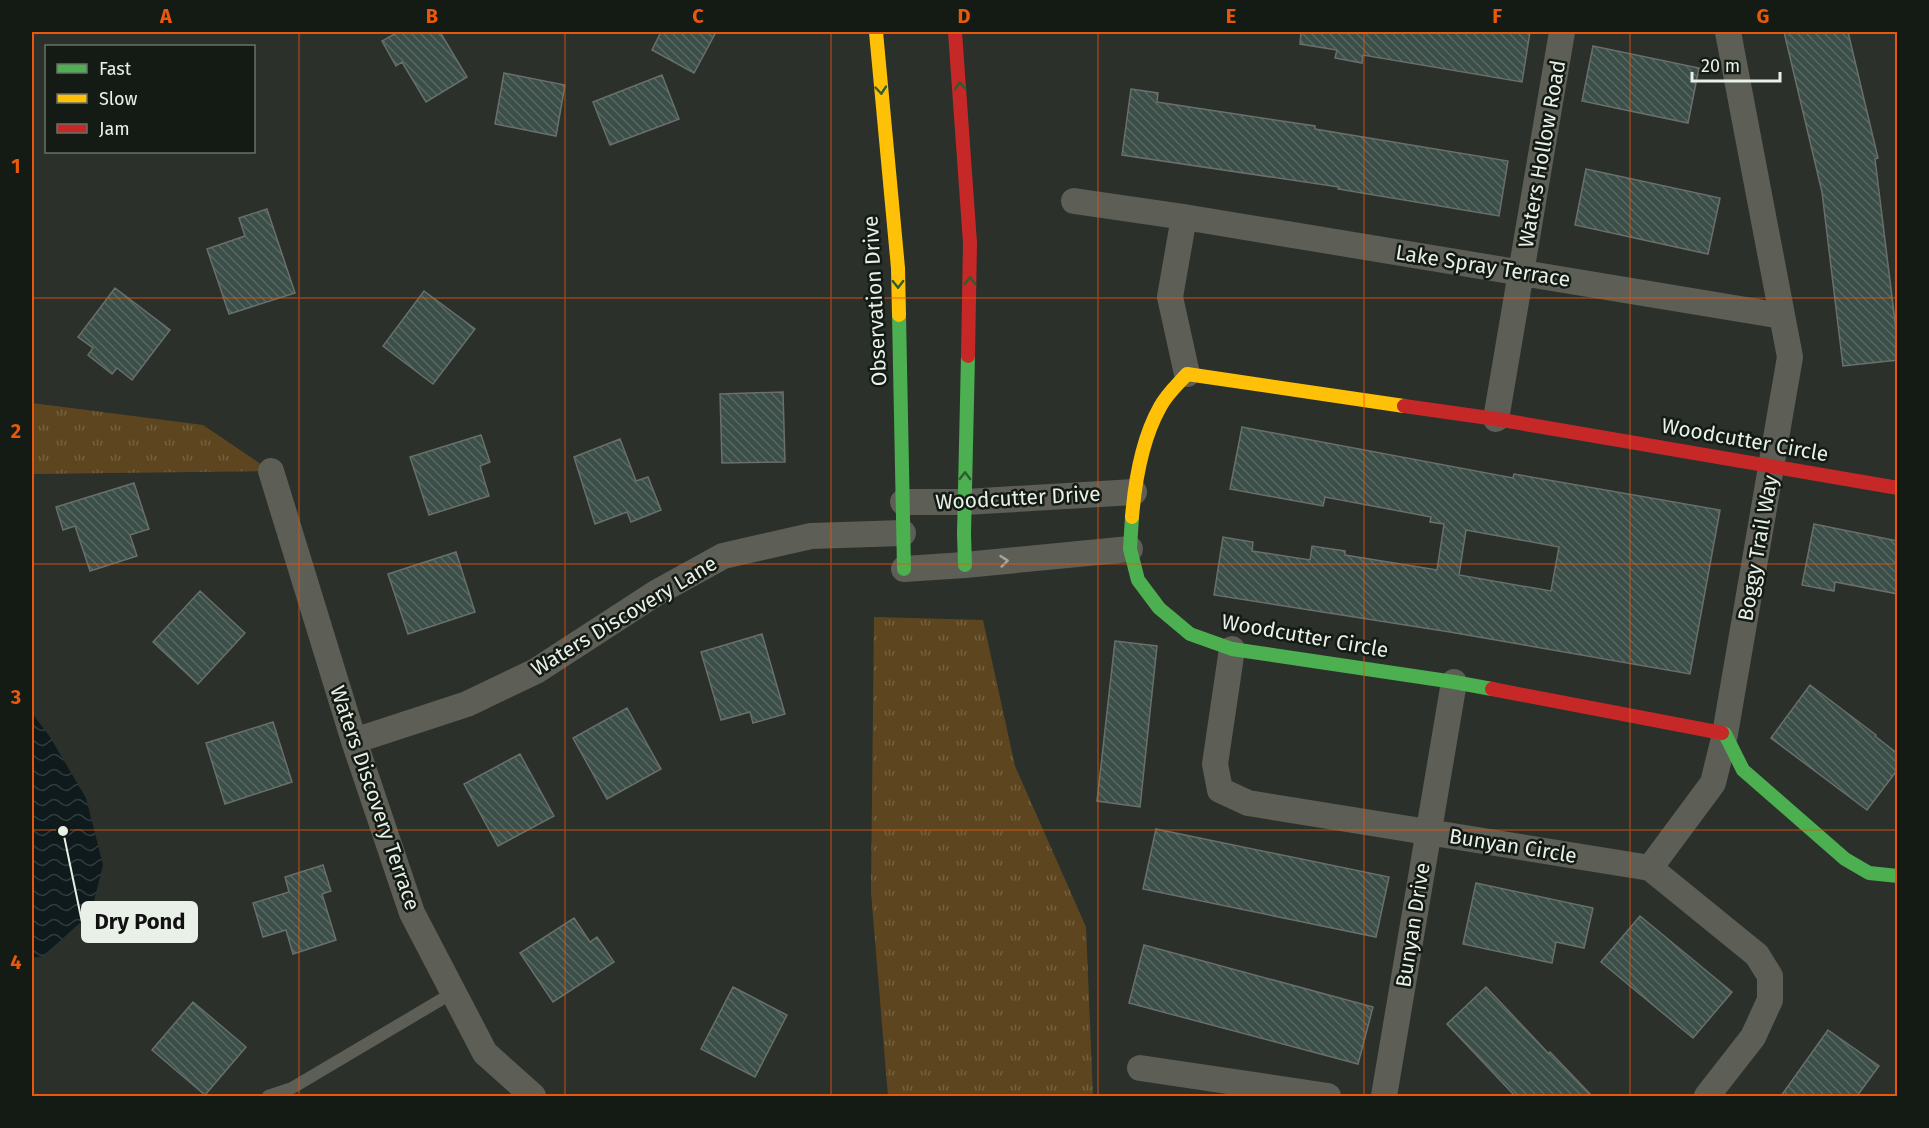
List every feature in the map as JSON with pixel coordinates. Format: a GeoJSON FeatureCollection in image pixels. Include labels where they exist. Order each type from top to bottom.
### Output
{"type":"FeatureCollection","features":[{"type":"Feature","properties":{"kind":"street","name":"Observation Drive"},"geometry":{"type":"LineString","coordinates":[[876,32],[898,268],[904,569]]}},
{"type":"Feature","properties":{"kind":"street"},"geometry":{"type":"LineString","coordinates":[[955,32],[970,243],[965,565]]}},
{"type":"Feature","properties":{"kind":"street","name":"Waters Hollow Road"},"geometry":{"type":"LineString","coordinates":[[1496,419],[1562,32]]}},
{"type":"Feature","properties":{"kind":"street","name":"Boggy Trail Way"},"geometry":{"type":"LineString","coordinates":[[1650,868],[1713,783],[1725,734],[1790,357],[1728,32]]}},
{"type":"Feature","properties":{"kind":"street","name":"Lake Spray Terrace"},"geometry":{"type":"LineString","coordinates":[[1074,201],[1782,316]]}},
{"type":"Feature","properties":{"kind":"street"},"geometry":{"type":"LineString","coordinates":[[1184,218],[1170,297],[1187,374]]}},
{"type":"Feature","properties":{"kind":"street","name":"Woodcutter Circle"},"geometry":{"type":"LineString","coordinates":[[1725,734],[1454,682],[1232,649],[1190,634],[1159,608],[1138,580],[1130,549],[1134,492],[1144,444],[1160,406],[1187,374],[1496,419],[1898,488]]}},
{"type":"Feature","properties":{"kind":"street","name":"Waters Discovery Terrace"},"geometry":{"type":"LineString","coordinates":[[271,471],[354,741],[412,913],[485,1053],[533,1096]]}},
{"type":"Feature","properties":{"kind":"street","name":"Woodcutter Drive"},"geometry":{"type":"LineString","coordinates":[[903,502],[965,502],[1134,492]]}},
{"type":"Feature","properties":{"kind":"street","name":"Waters Discovery Lane"},"geometry":{"type":"LineString","coordinates":[[354,741],[467,704],[536,671],[656,593],[723,556],[812,536],[903,533]]}},
{"type":"Feature","properties":{"kind":"street"},"geometry":{"type":"LineString","coordinates":[[904,569],[1130,549]]}},
{"type":"Feature","properties":{"kind":"street","name":"Bunyan Circle"},"geometry":{"type":"LineString","coordinates":[[1232,649],[1215,764],[1220,790],[1248,803],[1650,868]]}},
{"type":"Feature","properties":{"kind":"street","name":"Bunyan Drive"},"geometry":{"type":"LineString","coordinates":[[1384,1096],[1454,682]]}},
{"type":"Feature","properties":{"kind":"street"},"geometry":{"type":"LineString","coordinates":[[1725,734],[1743,770],[1845,859],[1869,873],[1898,876]]}},
{"type":"Feature","properties":{"kind":"street"},"geometry":{"type":"LineString","coordinates":[[1650,868],[1757,955],[1770,975],[1770,1000],[1754,1037],[1707,1096]]}},
{"type":"Feature","properties":{"kind":"street"},"geometry":{"type":"LineString","coordinates":[[1140,1068],[1328,1096]]}},
{"type":"Feature","properties":{"kind":"lane"},"geometry":{"type":"LineString","coordinates":[[268,1096],[292,1088],[454,992]]}},
{"type":"Feature","properties":{"kind":"green space"},"geometry":{"type":"Polygon","coordinates":[[[32,403],[203,425],[271,471],[32,474],[32,403]]]}},
{"type":"Feature","properties":{"kind":"green space"},"geometry":{"type":"Polygon","coordinates":[[[874,617],[983,620],[1015,766],[1086,927],[1093,1096],[888,1096],[871,892],[874,617]]]}},
{"type":"Feature","properties":{"kind":"water"},"geometry":{"type":"Polygon","coordinates":[[[32,713],[50,737],[86,798],[103,865],[91,913],[43,956],[32,958],[32,713]]]}},
{"type":"Feature","properties":{"kind":"building"},"geometry":{"type":"Polygon","coordinates":[[[398,32],[440,32],[467,77],[426,102],[402,62],[396,66],[382,41],[398,32]]]}},
{"type":"Feature","properties":{"kind":"building"},"geometry":{"type":"Polygon","coordinates":[[[661,32],[716,32],[694,73],[652,50],[661,32]]]}},
{"type":"Feature","properties":{"kind":"building"},"geometry":{"type":"Polygon","coordinates":[[[1301,32],[1530,32],[1522,82],[1363,55],[1362,63],[1335,58],[1337,50],[1300,44],[1301,32]]]}},
{"type":"Feature","properties":{"kind":"building"},"geometry":{"type":"Polygon","coordinates":[[[1784,32],[1848,32],[1878,158],[1875,159],[1898,360],[1843,366],[1822,192],[1784,32]]]}},
{"type":"Feature","properties":{"kind":"building"},"geometry":{"type":"Polygon","coordinates":[[[1593,46],[1699,68],[1688,123],[1582,101],[1593,46]]]}},
{"type":"Feature","properties":{"kind":"building"},"geometry":{"type":"Polygon","coordinates":[[[504,73],[565,85],[556,136],[495,124],[504,73]]]}},
{"type":"Feature","properties":{"kind":"building"},"geometry":{"type":"Polygon","coordinates":[[[662,75],[679,119],[610,145],[593,102],[662,75]]]}},
{"type":"Feature","properties":{"kind":"building"},"geometry":{"type":"Polygon","coordinates":[[[1131,89],[1158,93],[1157,102],[1315,126],[1315,129],[1508,161],[1499,216],[1338,189],[1339,187],[1122,155],[1131,89]]]}},
{"type":"Feature","properties":{"kind":"building"},"geometry":{"type":"Polygon","coordinates":[[[1586,169],[1720,198],[1708,254],[1575,225],[1586,169]]]}},
{"type":"Feature","properties":{"kind":"building"},"geometry":{"type":"Polygon","coordinates":[[[267,209],[295,293],[229,314],[207,249],[245,236],[239,218],[267,209]]]}},
{"type":"Feature","properties":{"kind":"building"},"geometry":{"type":"Polygon","coordinates":[[[115,288],[170,330],[132,380],[117,368],[112,374],[88,355],[93,348],[78,337],[115,288]]]}},
{"type":"Feature","properties":{"kind":"building"},"geometry":{"type":"Polygon","coordinates":[[[424,291],[475,329],[433,384],[383,346],[424,291]]]}},
{"type":"Feature","properties":{"kind":"building"},"geometry":{"type":"Polygon","coordinates":[[[783,392],[785,462],[722,463],[720,394],[783,392]]]}},
{"type":"Feature","properties":{"kind":"building"},"geometry":{"type":"Polygon","coordinates":[[[1242,427],[1513,478],[1514,474],[1720,510],[1690,674],[1450,632],[1214,595],[1223,537],[1253,542],[1252,551],[1310,560],[1312,546],[1345,551],[1345,555],[1437,570],[1444,524],[1430,522],[1431,517],[1325,497],[1323,506],[1230,489],[1242,427]],[[1466,530],[1459,575],[1551,591],[1559,547],[1466,530]]]}},
{"type":"Feature","properties":{"kind":"building"},"geometry":{"type":"Polygon","coordinates":[[[481,435],[490,462],[480,466],[489,496],[429,515],[410,457],[481,435]]]}},
{"type":"Feature","properties":{"kind":"building"},"geometry":{"type":"Polygon","coordinates":[[[620,439],[636,481],[648,477],[661,510],[631,522],[627,512],[595,524],[574,457],[620,439]]]}},
{"type":"Feature","properties":{"kind":"building"},"geometry":{"type":"Polygon","coordinates":[[[134,483],[149,529],[130,535],[137,556],[90,571],[75,526],[63,530],[56,507],[134,483]]]}},
{"type":"Feature","properties":{"kind":"building"},"geometry":{"type":"Polygon","coordinates":[[[1814,524],[1898,541],[1898,594],[1835,582],[1834,591],[1802,585],[1814,524]]]}},
{"type":"Feature","properties":{"kind":"building"},"geometry":{"type":"Polygon","coordinates":[[[456,552],[475,612],[408,634],[388,574],[456,552]]]}},
{"type":"Feature","properties":{"kind":"building"},"geometry":{"type":"Polygon","coordinates":[[[200,591],[245,633],[198,684],[153,642],[200,591]]]}},
{"type":"Feature","properties":{"kind":"building"},"geometry":{"type":"Polygon","coordinates":[[[762,634],[785,714],[753,723],[750,712],[721,720],[701,652],[762,634]]]}},
{"type":"Feature","properties":{"kind":"building"},"geometry":{"type":"Polygon","coordinates":[[[1115,641],[1157,646],[1140,807],[1097,801],[1115,641]]]}},
{"type":"Feature","properties":{"kind":"building"},"geometry":{"type":"Polygon","coordinates":[[[1810,685],[1898,754],[1898,769],[1867,810],[1771,738],[1810,685]]]}},
{"type":"Feature","properties":{"kind":"building"},"geometry":{"type":"Polygon","coordinates":[[[627,708],[661,769],[607,799],[573,738],[627,708]]]}},
{"type":"Feature","properties":{"kind":"building"},"geometry":{"type":"Polygon","coordinates":[[[273,722],[292,782],[225,804],[206,743],[273,722]]]}},
{"type":"Feature","properties":{"kind":"building"},"geometry":{"type":"Polygon","coordinates":[[[520,754],[554,816],[498,846],[464,784],[520,754]]]}},
{"type":"Feature","properties":{"kind":"building"},"geometry":{"type":"Polygon","coordinates":[[[1156,829],[1389,877],[1376,937],[1143,889],[1156,829]]]}},
{"type":"Feature","properties":{"kind":"building"},"geometry":{"type":"Polygon","coordinates":[[[323,865],[331,891],[322,894],[336,940],[293,954],[286,930],[263,937],[253,903],[289,892],[285,877],[323,865]]]}},
{"type":"Feature","properties":{"kind":"building"},"geometry":{"type":"Polygon","coordinates":[[[1476,883],[1593,908],[1584,948],[1556,942],[1552,963],[1463,944],[1476,883]]]}},
{"type":"Feature","properties":{"kind":"building"},"geometry":{"type":"Polygon","coordinates":[[[1640,916],[1732,992],[1693,1038],[1601,962],[1640,916]]]}},
{"type":"Feature","properties":{"kind":"building"},"geometry":{"type":"Polygon","coordinates":[[[574,918],[590,942],[597,937],[614,962],[553,1002],[520,953],[574,918]]]}},
{"type":"Feature","properties":{"kind":"building"},"geometry":{"type":"Polygon","coordinates":[[[1144,945],[1373,1007],[1358,1064],[1129,1003],[1144,945]]]}},
{"type":"Feature","properties":{"kind":"building"},"geometry":{"type":"Polygon","coordinates":[[[733,987],[787,1015],[755,1077],[701,1049],[733,987]]]}},
{"type":"Feature","properties":{"kind":"building"},"geometry":{"type":"Polygon","coordinates":[[[1486,987],[1592,1096],[1515,1096],[1447,1024],[1486,987]]]}},
{"type":"Feature","properties":{"kind":"building"},"geometry":{"type":"Polygon","coordinates":[[[193,1002],[246,1047],[205,1095],[152,1050],[193,1002]]]}},
{"type":"Feature","properties":{"kind":"building"},"geometry":{"type":"Polygon","coordinates":[[[1828,1030],[1879,1066],[1857,1096],[1781,1096],[1828,1030]]]}},
{"type":"Feature","properties":{"kind":"traffic: fast"},"geometry":{"type":"LineString","coordinates":[[899,315],[904,569]]}},
{"type":"Feature","properties":{"kind":"traffic: fast"},"geometry":{"type":"LineString","coordinates":[[965,565],[968,356]]}},
{"type":"Feature","properties":{"kind":"traffic: fast"},"geometry":{"type":"LineString","coordinates":[[1132,517],[1130,549],[1138,580],[1159,608],[1190,634],[1232,649],[1492,689]]}},
{"type":"Feature","properties":{"kind":"traffic: fast"},"geometry":{"type":"LineString","coordinates":[[1722,733],[1725,734],[1743,770],[1845,859],[1869,873],[1898,876]]}},
{"type":"Feature","properties":{"kind":"traffic: slow"},"geometry":{"type":"LineString","coordinates":[[876,32],[898,268],[899,315]]}},
{"type":"Feature","properties":{"kind":"traffic: slow"},"geometry":{"type":"LineString","coordinates":[[1132,517],[1137,475],[1148,433],[1163,403],[1187,374],[1404,406]]}},
{"type":"Feature","properties":{"kind":"traffic: jam"},"geometry":{"type":"LineString","coordinates":[[955,32],[970,243],[968,356]]}},
{"type":"Feature","properties":{"kind":"traffic: jam"},"geometry":{"type":"LineString","coordinates":[[1404,406],[1496,419],[1898,488]]}},
{"type":"Feature","properties":{"kind":"traffic: jam"},"geometry":{"type":"LineString","coordinates":[[1492,689],[1722,733]]}},
{"type":"Feature","properties":{"kind":"place","name":"Dry Pond"},"geometry":{"type":"Point","coordinates":[63,831]}}]}
